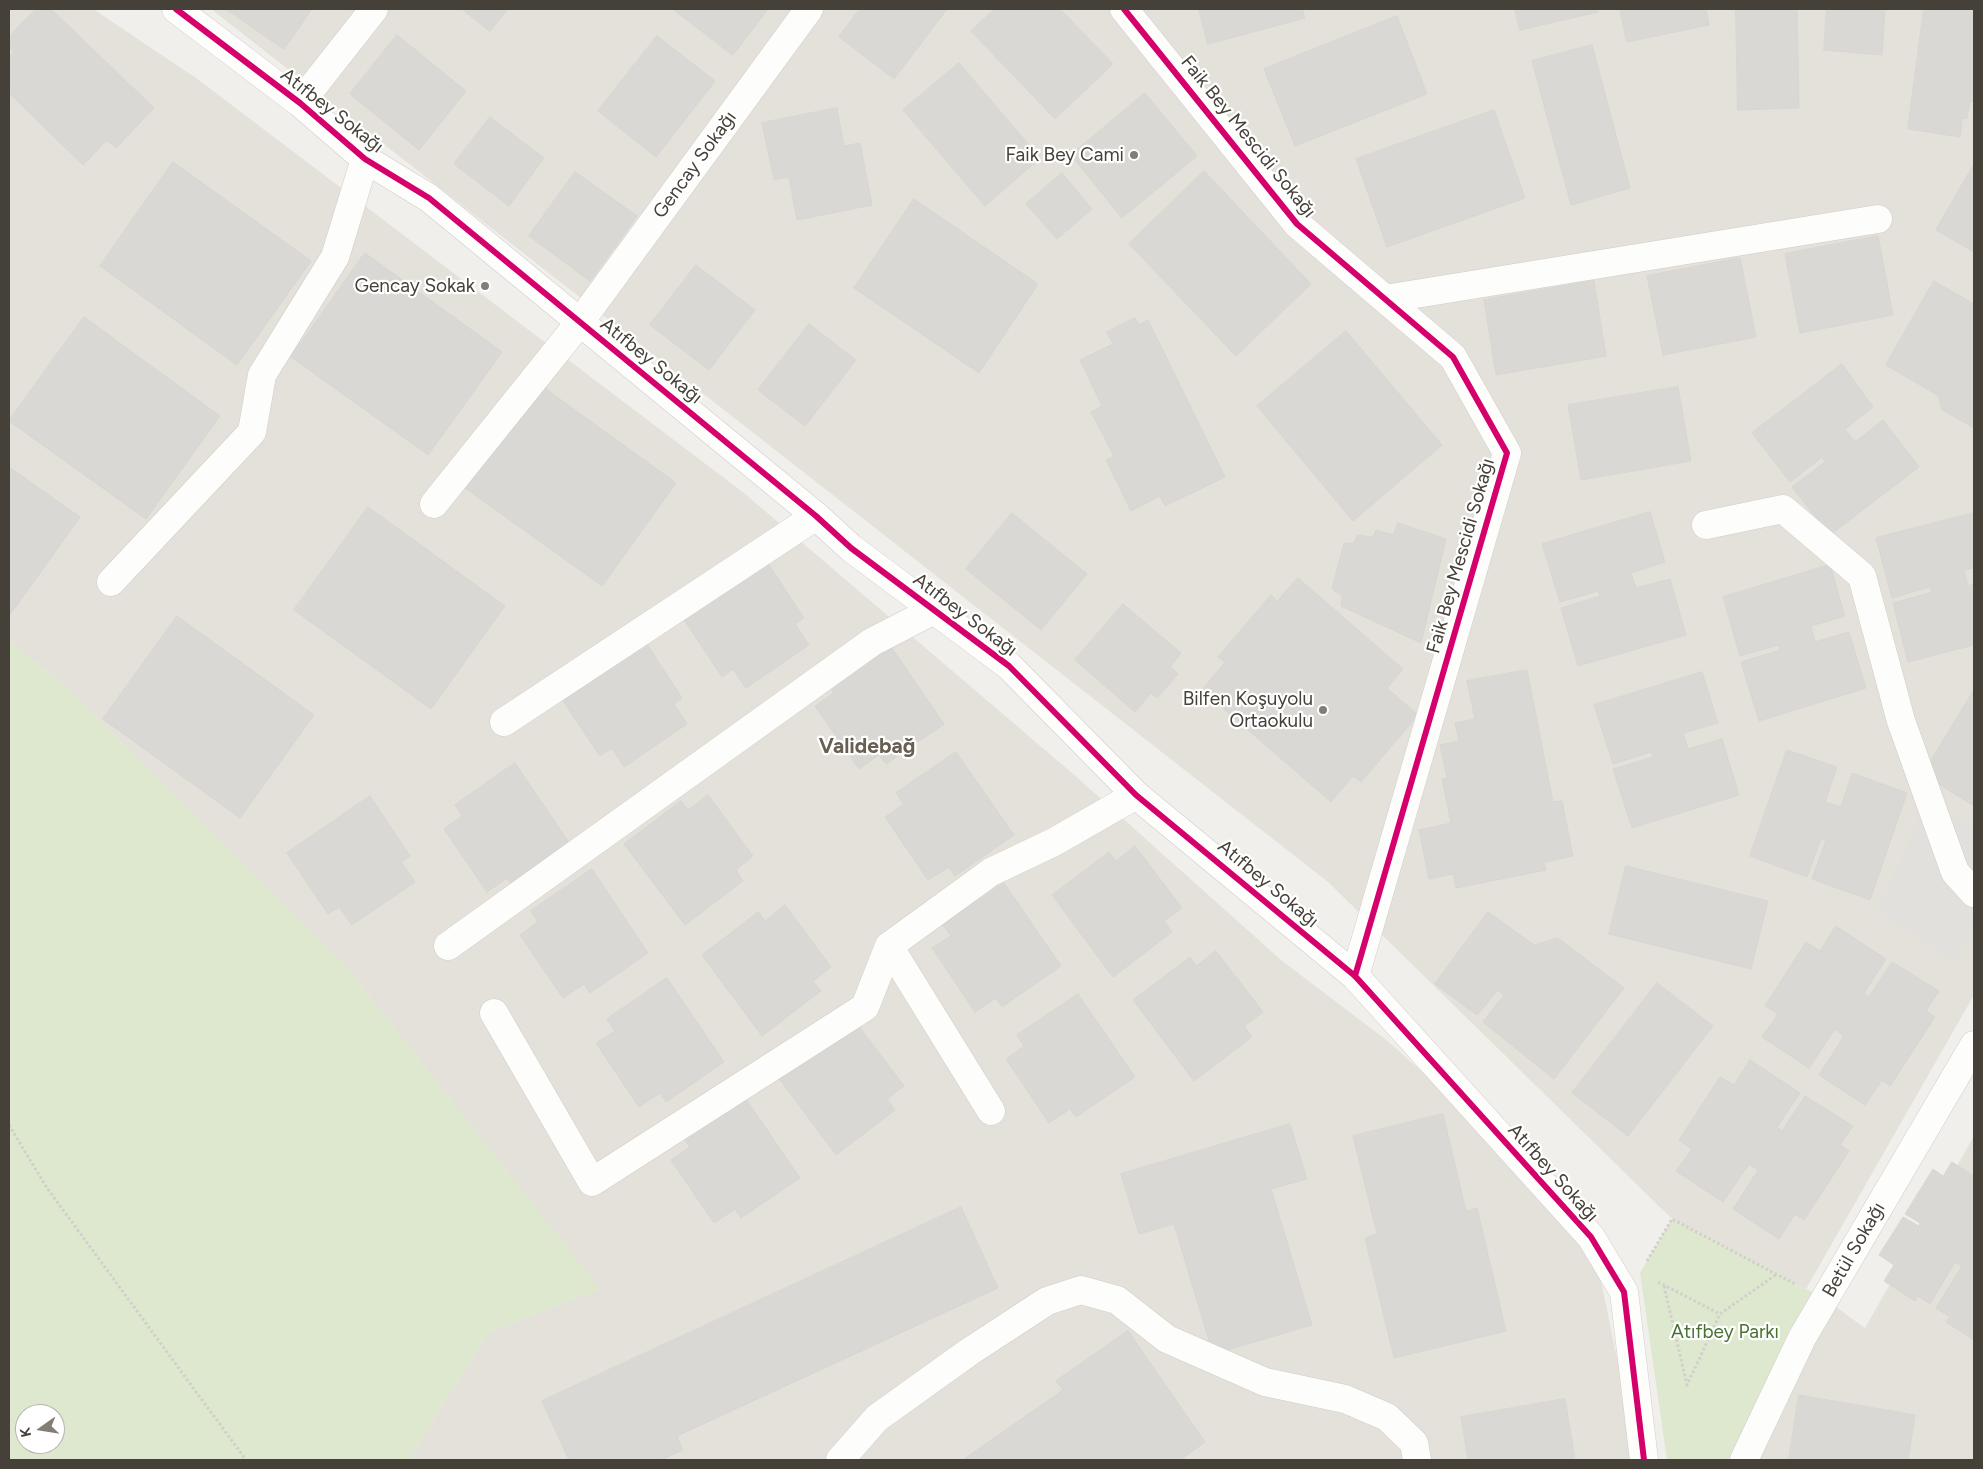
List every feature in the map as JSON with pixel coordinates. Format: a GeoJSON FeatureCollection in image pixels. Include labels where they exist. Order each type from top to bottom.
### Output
{"type":"FeatureCollection","features":[{"type":"Feature","properties":{"kind":"street","name":"Atıfbey Sokağı"},"geometry":{"type":"LineString","coordinates":[[176,9],[300,103],[365,159],[429,198],[816,516],[851,548],[1009,666],[1136,795],[1355,976],[1632,1283],[1644,1460]]}},
{"type":"Feature","properties":{"kind":"street"},"geometry":{"type":"LineString","coordinates":[[300,103],[374,9]]}},
{"type":"Feature","properties":{"kind":"street","name":"Gencay Sokağı"},"geometry":{"type":"LineString","coordinates":[[434,504],[580,322],[809,9]]}},
{"type":"Feature","properties":{"kind":"street","name":"Faik Bey Mescidi Sokağı"},"geometry":{"type":"LineString","coordinates":[[1124,9],[1298,224],[1453,357],[1507,453],[1355,976]]}},
{"type":"Feature","properties":{"kind":"street"},"geometry":{"type":"LineString","coordinates":[[111,582],[252,432],[262,374],[334,257],[365,159]]}},
{"type":"Feature","properties":{"kind":"street"},"geometry":{"type":"LineString","coordinates":[[1385,299],[1878,219]]}},
{"type":"Feature","properties":{"kind":"street"},"geometry":{"type":"LineString","coordinates":[[1706,524],[1783,509],[1862,576],[1904,730],[1955,872],[1974,893]]}},
{"type":"Feature","properties":{"kind":"street"},"geometry":{"type":"LineString","coordinates":[[504,722],[816,516]]}},
{"type":"Feature","properties":{"kind":"street"},"geometry":{"type":"LineString","coordinates":[[448,946],[872,642],[934,610]]}},
{"type":"Feature","properties":{"kind":"street"},"geometry":{"type":"LineString","coordinates":[[494,1013],[592,1182],[865,1007],[889,946],[991,872],[1054,842],[1136,795]]}},
{"type":"Feature","properties":{"kind":"street"},"geometry":{"type":"LineString","coordinates":[[889,946],[991,1111]]}},
{"type":"Feature","properties":{"kind":"street","name":"Betül Sokağı"},"geometry":{"type":"LineString","coordinates":[[1744,1460],[1802,1338],[1974,1045]]}},
{"type":"Feature","properties":{"kind":"street"},"geometry":{"type":"LineString","coordinates":[[840,1460],[877,1418],[969,1352],[1047,1301],[1081,1290],[1117,1300],[1167,1339],[1265,1382],[1345,1399],[1387,1417],[1414,1443],[1417,1460]]}},
{"type":"Feature","properties":{"kind":"path"},"geometry":{"type":"LineString","coordinates":[[9,1125],[47,1188],[246,1460]]}},
{"type":"Feature","properties":{"kind":"path"},"geometry":{"type":"LineString","coordinates":[[1720,1314],[1664,1286],[1632,1283],[1672,1218],[1825,1299]]}},
{"type":"Feature","properties":{"kind":"path"},"geometry":{"type":"LineString","coordinates":[[1664,1286],[1686,1385],[1720,1314],[1777,1274]]}},
{"type":"Feature","properties":{"kind":"shaded area"},"geometry":{"type":"Polygon","coordinates":[[[9,9],[93,9],[196,78],[744,493],[1072,773],[1281,960],[1385,1039],[1588,1218],[1638,1460],[408,1460],[488,1333],[599,1289],[344,964],[64,685],[9,641],[9,9]]]}},
{"type":"Feature","properties":{"kind":"shaded area"},"geometry":{"type":"Polygon","coordinates":[[[211,9],[1974,9],[1974,995],[1806,1289],[1672,1219],[1328,882],[211,9]]]}},
{"type":"Feature","properties":{"kind":"shaded area"},"geometry":{"type":"Polygon","coordinates":[[[1928,800],[1974,828],[1974,928],[1954,960],[1878,910],[1928,800]]]}},
{"type":"Feature","properties":{"kind":"shaded area"},"geometry":{"type":"Polygon","coordinates":[[[1974,1136],[1974,1460],[1749,1460],[1825,1299],[1865,1328],[1974,1136]]]}},
{"type":"Feature","properties":{"kind":"green space"},"geometry":{"type":"Polygon","coordinates":[[[9,641],[64,685],[344,964],[600,1289],[488,1333],[408,1460],[9,1460],[9,641]]]}},
{"type":"Feature","properties":{"kind":"green space","name":"Atıfbey Parkı"},"geometry":{"type":"Polygon","coordinates":[[[1672,1219],[1825,1299],[1749,1460],[1667,1460],[1640,1273],[1672,1219]]]}},
{"type":"Feature","properties":{"kind":"building"},"geometry":{"type":"Polygon","coordinates":[[[36,9],[51,9],[154,108],[116,148],[107,140],[83,165],[9,93],[9,57],[14,52],[9,47],[9,37],[36,9]]]}},
{"type":"Feature","properties":{"kind":"building"},"geometry":{"type":"Polygon","coordinates":[[[226,9],[312,9],[284,49],[226,9]]]}},
{"type":"Feature","properties":{"kind":"building"},"geometry":{"type":"Polygon","coordinates":[[[462,9],[508,9],[490,31],[462,9]]]}},
{"type":"Feature","properties":{"kind":"building"},"geometry":{"type":"Polygon","coordinates":[[[673,9],[768,9],[733,55],[673,9]]]}},
{"type":"Feature","properties":{"kind":"building"},"geometry":{"type":"Polygon","coordinates":[[[860,9],[947,9],[894,79],[839,37],[860,9]]]}},
{"type":"Feature","properties":{"kind":"building"},"geometry":{"type":"Polygon","coordinates":[[[995,9],[1060,9],[1113,64],[1055,119],[971,31],[995,9]]]}},
{"type":"Feature","properties":{"kind":"building"},"geometry":{"type":"Polygon","coordinates":[[[1199,9],[1302,9],[1305,18],[1208,44],[1199,9]]]}},
{"type":"Feature","properties":{"kind":"building"},"geometry":{"type":"Polygon","coordinates":[[[1515,9],[1598,9],[1598,12],[1520,30],[1515,9]]]}},
{"type":"Feature","properties":{"kind":"building"},"geometry":{"type":"Polygon","coordinates":[[[1620,9],[1706,9],[1709,25],[1627,42],[1620,9]]]}},
{"type":"Feature","properties":{"kind":"building"},"geometry":{"type":"Polygon","coordinates":[[[1736,9],[1797,9],[1799,108],[1738,110],[1736,9]]]}},
{"type":"Feature","properties":{"kind":"building"},"geometry":{"type":"Polygon","coordinates":[[[1827,9],[1885,9],[1882,55],[1824,50],[1827,9]]]}},
{"type":"Feature","properties":{"kind":"building"},"geometry":{"type":"Polygon","coordinates":[[[1924,9],[1974,9],[1974,102],[1970,101],[1967,118],[1962,119],[1960,137],[1908,129],[1924,9]]]}},
{"type":"Feature","properties":{"kind":"building"},"geometry":{"type":"Polygon","coordinates":[[[1397,16],[1427,94],[1295,146],[1264,69],[1397,16]]]}},
{"type":"Feature","properties":{"kind":"building"},"geometry":{"type":"Polygon","coordinates":[[[397,35],[466,91],[419,150],[350,94],[397,35]]]}},
{"type":"Feature","properties":{"kind":"building"},"geometry":{"type":"Polygon","coordinates":[[[657,36],[715,81],[656,157],[598,111],[657,36]]]}},
{"type":"Feature","properties":{"kind":"building"},"geometry":{"type":"Polygon","coordinates":[[[1592,45],[1630,188],[1571,205],[1532,61],[1592,45]]]}},
{"type":"Feature","properties":{"kind":"building"},"geometry":{"type":"Polygon","coordinates":[[[959,63],[1040,158],[985,206],[903,110],[959,63]]]}},
{"type":"Feature","properties":{"kind":"building","name":"Faik Bey Cami"},"geometry":{"type":"Polygon","coordinates":[[[1145,93],[1197,156],[1122,218],[1071,155],[1145,93]]]}},
{"type":"Feature","properties":{"kind":"building"},"geometry":{"type":"Polygon","coordinates":[[[837,108],[844,146],[860,143],[872,205],[797,220],[789,177],[774,180],[762,123],[837,108]]]}},
{"type":"Feature","properties":{"kind":"building"},"geometry":{"type":"Polygon","coordinates":[[[1494,110],[1525,198],[1387,247],[1356,159],[1494,110]]]}},
{"type":"Feature","properties":{"kind":"building"},"geometry":{"type":"Polygon","coordinates":[[[490,117],[544,158],[509,206],[454,164],[490,117]]]}},
{"type":"Feature","properties":{"kind":"building"},"geometry":{"type":"Polygon","coordinates":[[[173,162],[311,261],[237,365],[100,266],[173,162]]]}},
{"type":"Feature","properties":{"kind":"building"},"geometry":{"type":"Polygon","coordinates":[[[1974,164],[1974,252],[1936,230],[1974,164]]]}},
{"type":"Feature","properties":{"kind":"building"},"geometry":{"type":"Polygon","coordinates":[[[1204,171],[1311,284],[1236,356],[1129,244],[1204,171]]]}},
{"type":"Feature","properties":{"kind":"building"},"geometry":{"type":"Polygon","coordinates":[[[575,172],[637,216],[590,281],[529,236],[575,172]]]}},
{"type":"Feature","properties":{"kind":"building"},"geometry":{"type":"Polygon","coordinates":[[[1062,173],[1092,209],[1057,239],[1026,204],[1062,173]]]}},
{"type":"Feature","properties":{"kind":"building"},"geometry":{"type":"Polygon","coordinates":[[[914,199],[1038,284],[979,373],[854,288],[914,199]]]}},
{"type":"Feature","properties":{"kind":"building"},"geometry":{"type":"Polygon","coordinates":[[[1878,236],[1893,315],[1800,333],[1785,254],[1878,236]]]}},
{"type":"Feature","properties":{"kind":"building"},"geometry":{"type":"Polygon","coordinates":[[[365,253],[502,352],[428,455],[291,357],[365,253]]]}},
{"type":"Feature","properties":{"kind":"building"},"geometry":{"type":"Polygon","coordinates":[[[1740,258],[1756,337],[1663,355],[1647,276],[1740,258]]]}},
{"type":"Feature","properties":{"kind":"building"},"geometry":{"type":"Polygon","coordinates":[[[696,265],[755,310],[709,370],[650,325],[696,265]]]}},
{"type":"Feature","properties":{"kind":"building"},"geometry":{"type":"Polygon","coordinates":[[[1594,281],[1606,356],[1496,375],[1484,300],[1594,281]]]}},
{"type":"Feature","properties":{"kind":"building"},"geometry":{"type":"Polygon","coordinates":[[[1934,281],[1974,304],[1974,428],[1941,409],[1939,396],[1886,365],[1934,281]]]}},
{"type":"Feature","properties":{"kind":"building"},"geometry":{"type":"Polygon","coordinates":[[[84,317],[220,416],[146,519],[9,421],[84,317]]]}},
{"type":"Feature","properties":{"kind":"building"},"geometry":{"type":"Polygon","coordinates":[[[1135,318],[1139,325],[1148,320],[1225,477],[1165,506],[1160,496],[1131,511],[1106,460],[1114,456],[1091,412],[1102,406],[1080,360],[1113,344],[1107,332],[1135,318]]]}},
{"type":"Feature","properties":{"kind":"building"},"geometry":{"type":"Polygon","coordinates":[[[809,324],[856,360],[805,426],[758,390],[809,324]]]}},
{"type":"Feature","properties":{"kind":"building"},"geometry":{"type":"Polygon","coordinates":[[[1346,331],[1442,445],[1353,521],[1257,406],[1346,331]]]}},
{"type":"Feature","properties":{"kind":"building"},"geometry":{"type":"Polygon","coordinates":[[[1842,364],[1873,407],[1845,429],[1855,442],[1883,420],[1919,467],[1830,535],[1792,487],[1825,462],[1822,457],[1790,482],[1752,433],[1842,364]]]}},
{"type":"Feature","properties":{"kind":"building"},"geometry":{"type":"Polygon","coordinates":[[[539,384],[676,483],[602,586],[465,488],[539,384]]]}},
{"type":"Feature","properties":{"kind":"building"},"geometry":{"type":"Polygon","coordinates":[[[1678,387],[1691,461],[1581,480],[1568,405],[1678,387]]]}},
{"type":"Feature","properties":{"kind":"building"},"geometry":{"type":"Polygon","coordinates":[[[9,467],[80,517],[9,616],[9,467]]]}},
{"type":"Feature","properties":{"kind":"building"},"geometry":{"type":"Polygon","coordinates":[[[368,507],[505,606],[431,709],[294,610],[368,507]]]}},
{"type":"Feature","properties":{"kind":"building"},"geometry":{"type":"Polygon","coordinates":[[[1650,512],[1665,562],[1631,573],[1636,588],[1670,579],[1686,635],[1578,666],[1561,608],[1600,596],[1598,591],[1560,602],[1542,544],[1650,512]]]}},
{"type":"Feature","properties":{"kind":"building"},"geometry":{"type":"Polygon","coordinates":[[[1012,513],[1087,574],[1041,630],[966,569],[1012,513]]]}},
{"type":"Feature","properties":{"kind":"building"},"geometry":{"type":"Polygon","coordinates":[[[1974,513],[1974,568],[1964,570],[1968,586],[1974,584],[1974,645],[1908,662],[1893,603],[1932,592],[1930,587],[1892,598],[1876,538],[1974,513]]]}},
{"type":"Feature","properties":{"kind":"building"},"geometry":{"type":"Polygon","coordinates":[[[1398,523],[1446,539],[1421,643],[1341,606],[1342,596],[1332,589],[1344,543],[1354,543],[1357,535],[1373,537],[1376,530],[1393,535],[1398,523]]]}},
{"type":"Feature","properties":{"kind":"building"},"geometry":{"type":"Polygon","coordinates":[[[765,559],[804,618],[795,624],[809,645],[746,688],[733,669],[722,677],[681,615],[765,559]]]}},
{"type":"Feature","properties":{"kind":"building"},"geometry":{"type":"Polygon","coordinates":[[[1830,565],[1845,616],[1811,626],[1815,642],[1849,632],[1866,688],[1759,721],[1741,662],[1780,650],[1779,645],[1740,656],[1723,597],[1830,565]]]}},
{"type":"Feature","properties":{"kind":"building","name":"Bilfen Koşuyolu Ortaokulu"},"geometry":{"type":"Polygon","coordinates":[[[1298,578],[1403,669],[1387,688],[1418,715],[1361,782],[1353,776],[1331,802],[1202,690],[1225,662],[1218,657],[1271,595],[1277,601],[1298,578]]]}},
{"type":"Feature","properties":{"kind":"building"},"geometry":{"type":"Polygon","coordinates":[[[1123,604],[1181,653],[1170,667],[1178,674],[1157,698],[1151,693],[1135,712],[1075,660],[1123,604]]]}},
{"type":"Feature","properties":{"kind":"building"},"geometry":{"type":"Polygon","coordinates":[[[177,616],[314,715],[240,818],[103,719],[177,616]]]}},
{"type":"Feature","properties":{"kind":"building"},"geometry":{"type":"Polygon","coordinates":[[[643,638],[682,698],[674,704],[687,724],[624,767],[612,748],[600,756],[559,695],[643,638]]]}},
{"type":"Feature","properties":{"kind":"building"},"geometry":{"type":"Polygon","coordinates":[[[887,641],[944,724],[886,764],[879,755],[859,769],[815,706],[834,693],[827,682],[887,641]]]}},
{"type":"Feature","properties":{"kind":"building"},"geometry":{"type":"Polygon","coordinates":[[[1527,670],[1553,802],[1562,801],[1573,856],[1544,862],[1546,870],[1456,888],[1453,874],[1429,879],[1419,830],[1451,823],[1442,779],[1447,778],[1440,745],[1459,741],[1455,723],[1475,719],[1467,681],[1527,670]]]}},
{"type":"Feature","properties":{"kind":"building"},"geometry":{"type":"Polygon","coordinates":[[[1702,672],[1718,723],[1683,733],[1688,749],[1722,739],[1739,795],[1632,828],[1613,769],[1653,757],[1651,752],[1613,764],[1594,705],[1702,672]]]}},
{"type":"Feature","properties":{"kind":"building"},"geometry":{"type":"Polygon","coordinates":[[[1974,690],[1974,806],[1923,774],[1974,690]]]}},
{"type":"Feature","properties":{"kind":"building"},"geometry":{"type":"Polygon","coordinates":[[[1787,750],[1837,767],[1825,802],[1841,807],[1852,773],[1907,793],[1870,900],[1812,879],[1826,840],[1821,839],[1807,877],[1750,856],[1787,750]]]}},
{"type":"Feature","properties":{"kind":"building"},"geometry":{"type":"Polygon","coordinates":[[[956,752],[1014,835],[955,876],[949,867],[928,880],[885,817],[904,804],[896,793],[956,752]]]}},
{"type":"Feature","properties":{"kind":"building"},"geometry":{"type":"Polygon","coordinates":[[[515,763],[572,847],[513,887],[507,878],[487,892],[444,829],[462,816],[455,805],[515,763]]]}},
{"type":"Feature","properties":{"kind":"building"},"geometry":{"type":"Polygon","coordinates":[[[708,795],[753,856],[736,870],[743,881],[685,925],[624,844],[681,801],[688,810],[708,795]]]}},
{"type":"Feature","properties":{"kind":"building"},"geometry":{"type":"Polygon","coordinates":[[[370,796],[410,856],[401,862],[415,882],[352,925],[339,907],[328,914],[287,853],[370,796]]]}},
{"type":"Feature","properties":{"kind":"building"},"geometry":{"type":"Polygon","coordinates":[[[1135,846],[1182,908],[1164,921],[1172,932],[1113,977],[1052,895],[1109,852],[1116,861],[1135,846]]]}},
{"type":"Feature","properties":{"kind":"building"},"geometry":{"type":"Polygon","coordinates":[[[1626,866],[1768,901],[1751,969],[1609,934],[1626,866]]]}},
{"type":"Feature","properties":{"kind":"building"},"geometry":{"type":"Polygon","coordinates":[[[592,869],[648,953],[590,993],[584,984],[563,998],[520,935],[538,922],[531,911],[592,869]]]}},
{"type":"Feature","properties":{"kind":"building"},"geometry":{"type":"Polygon","coordinates":[[[1004,883],[1061,966],[1002,1007],[996,998],[975,1012],[932,948],[951,936],[943,925],[1004,883]]]}},
{"type":"Feature","properties":{"kind":"building"},"geometry":{"type":"Polygon","coordinates":[[[785,905],[831,967],[813,981],[821,991],[762,1036],[702,955],[758,912],[765,921],[785,905]]]}},
{"type":"Feature","properties":{"kind":"building"},"geometry":{"type":"Polygon","coordinates":[[[1488,912],[1534,945],[1558,938],[1624,988],[1554,1079],[1483,1022],[1504,995],[1498,990],[1477,1015],[1435,984],[1488,912]]]}},
{"type":"Feature","properties":{"kind":"building"},"geometry":{"type":"Polygon","coordinates":[[[1836,926],[1886,959],[1864,993],[1869,997],[1892,962],[1939,991],[1926,1011],[1935,1017],[1890,1086],[1882,1080],[1865,1105],[1819,1075],[1844,1036],[1835,1029],[1809,1068],[1762,1037],[1778,1014],[1765,1006],[1806,942],[1820,951],[1836,926]]]}},
{"type":"Feature","properties":{"kind":"building"},"geometry":{"type":"Polygon","coordinates":[[[1216,951],[1263,1012],[1244,1026],[1252,1037],[1194,1081],[1133,1000],[1190,957],[1196,966],[1216,951]]]}},
{"type":"Feature","properties":{"kind":"building"},"geometry":{"type":"Polygon","coordinates":[[[667,978],[724,1062],[666,1102],[660,1093],[639,1107],[596,1043],[615,1031],[607,1019],[667,978]]]}},
{"type":"Feature","properties":{"kind":"building"},"geometry":{"type":"Polygon","coordinates":[[[1657,983],[1713,1026],[1628,1136],[1572,1093],[1657,983]]]}},
{"type":"Feature","properties":{"kind":"building"},"geometry":{"type":"Polygon","coordinates":[[[1078,994],[1135,1077],[1076,1117],[1070,1109],[1049,1123],[1006,1059],[1024,1046],[1017,1035],[1078,994]]]}},
{"type":"Feature","properties":{"kind":"building"},"geometry":{"type":"Polygon","coordinates":[[[858,1025],[904,1086],[887,1099],[895,1110],[836,1155],[775,1073],[858,1025]]]}},
{"type":"Feature","properties":{"kind":"building"},"geometry":{"type":"Polygon","coordinates":[[[1750,1060],[1800,1093],[1777,1127],[1782,1131],[1805,1096],[1853,1126],[1840,1145],[1849,1151],[1804,1220],[1795,1214],[1779,1239],[1733,1209],[1758,1170],[1749,1164],[1723,1202],[1676,1171],[1692,1149],[1679,1140],[1720,1077],[1734,1085],[1750,1060]]]}},
{"type":"Feature","properties":{"kind":"building"},"geometry":{"type":"Polygon","coordinates":[[[743,1095],[800,1178],[741,1218],[735,1209],[714,1223],[671,1160],[690,1147],[682,1136],[743,1095]]]}},
{"type":"Feature","properties":{"kind":"building"},"geometry":{"type":"Polygon","coordinates":[[[1443,1114],[1466,1211],[1477,1208],[1506,1331],[1394,1358],[1365,1238],[1377,1234],[1353,1136],[1443,1114]]]}},
{"type":"Feature","properties":{"kind":"building"},"geometry":{"type":"Polygon","coordinates":[[[1290,1124],[1307,1179],[1271,1189],[1312,1325],[1213,1354],[1174,1224],[1139,1234],[1121,1174],[1290,1124]]]}},
{"type":"Feature","properties":{"kind":"building"},"geometry":{"type":"Polygon","coordinates":[[[1952,1162],[1974,1176],[1974,1340],[1946,1322],[1950,1317],[1936,1308],[1962,1266],[1955,1262],[1930,1304],[1918,1296],[1915,1301],[1884,1281],[1894,1265],[1879,1255],[1903,1217],[1919,1226],[1920,1223],[1905,1214],[1933,1169],[1943,1176],[1952,1162]]]}},
{"type":"Feature","properties":{"kind":"building"},"geometry":{"type":"Polygon","coordinates":[[[961,1207],[998,1288],[677,1436],[683,1450],[661,1460],[569,1460],[542,1401],[961,1207]]]}},
{"type":"Feature","properties":{"kind":"building"},"geometry":{"type":"Polygon","coordinates":[[[1128,1331],[1205,1442],[1180,1460],[964,1459],[1063,1390],[1056,1381],[1128,1331]]]}},
{"type":"Feature","properties":{"kind":"building"},"geometry":{"type":"Polygon","coordinates":[[[1799,1395],[1915,1415],[1908,1460],[1789,1460],[1799,1395]]]}},
{"type":"Feature","properties":{"kind":"building"},"geometry":{"type":"Polygon","coordinates":[[[1565,1399],[1575,1460],[1468,1460],[1461,1417],[1565,1399]]]}},
{"type":"Feature","properties":{"kind":"cycle path"},"geometry":{"type":"LineString","coordinates":[[176,9],[300,103],[365,159],[429,198],[816,516],[851,548],[1009,666],[1136,795],[1355,976],[1591,1237],[1624,1292],[1644,1460]]}},
{"type":"Feature","properties":{"kind":"cycle path"},"geometry":{"type":"LineString","coordinates":[[1124,9],[1297,224],[1453,357],[1507,453],[1355,976]]}},
{"type":"Feature","properties":{"kind":"place","name":"Faik Bey Cami"},"geometry":{"type":"Point","coordinates":[1134,155]}},
{"type":"Feature","properties":{"kind":"place","name":"Gencay Sokak"},"geometry":{"type":"Point","coordinates":[485,286]}},
{"type":"Feature","properties":{"kind":"place","name":"Bilfen Koşuyolu Ortaokulu"},"geometry":{"type":"Point","coordinates":[1323,710]}},
{"type":"Feature","properties":{"kind":"district","name":"Validebağ"},"geometry":{"type":"Point","coordinates":[867,747]}}]}
